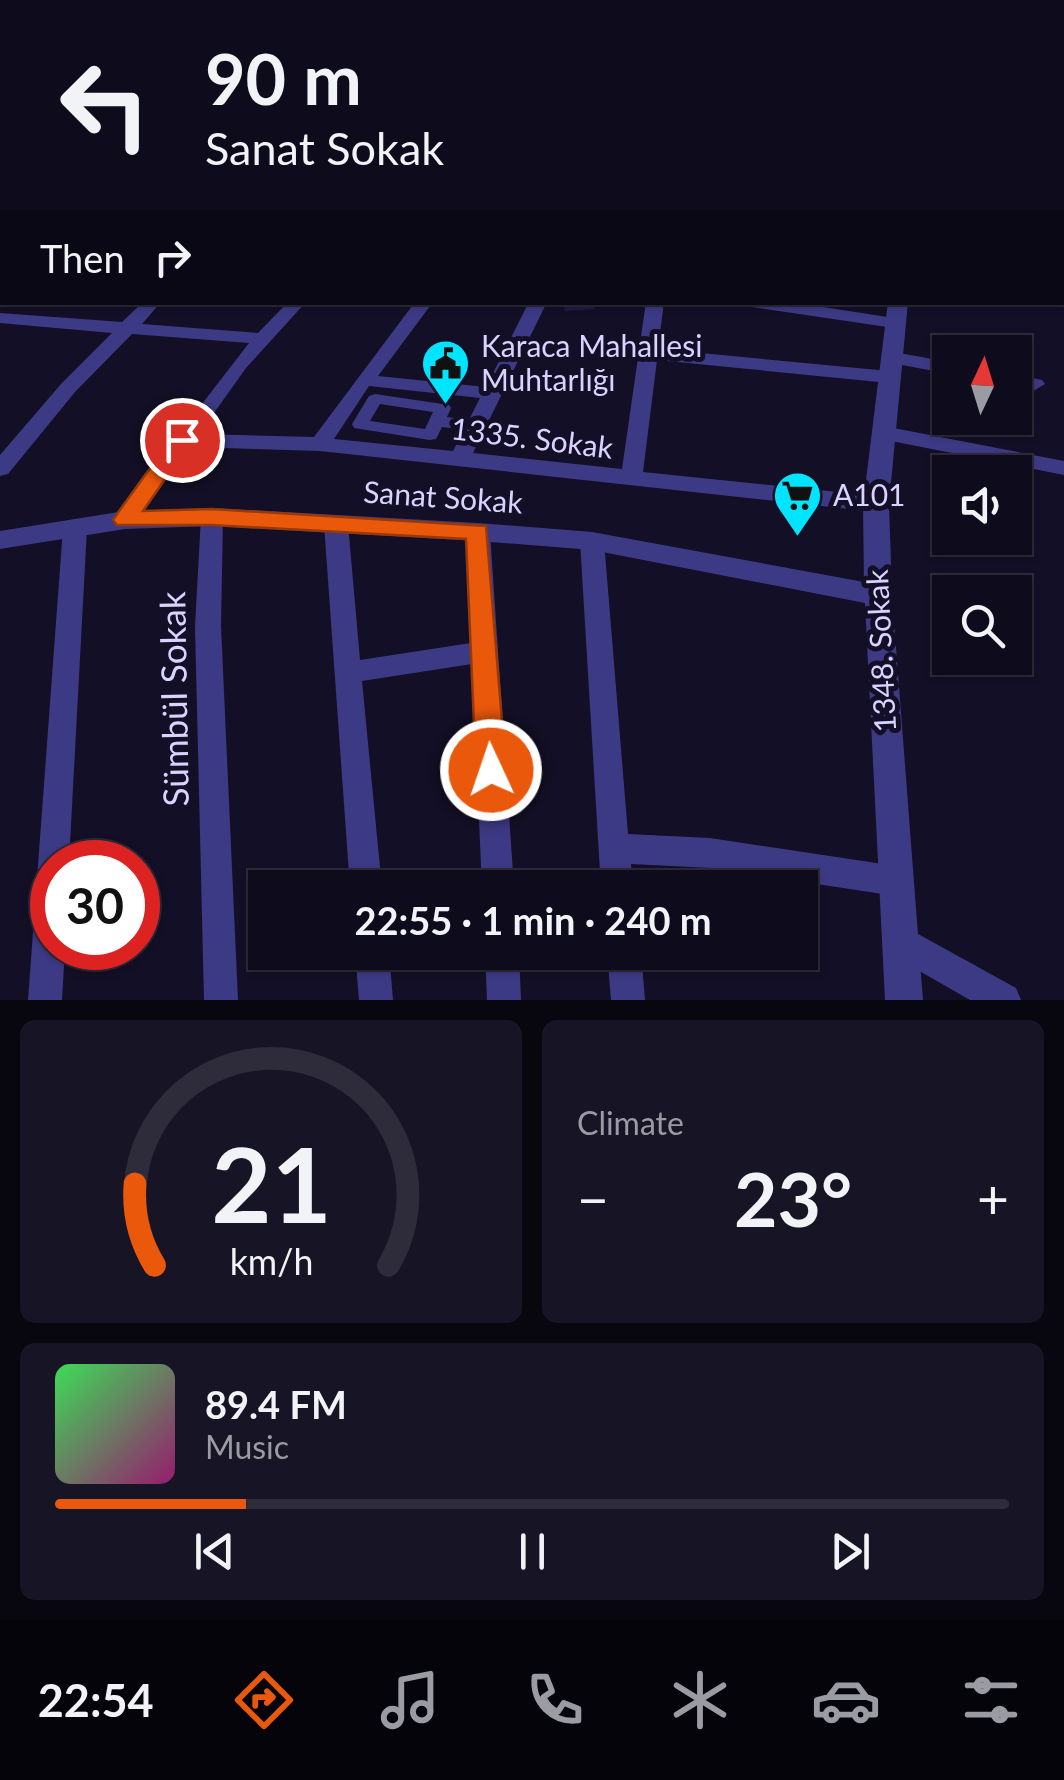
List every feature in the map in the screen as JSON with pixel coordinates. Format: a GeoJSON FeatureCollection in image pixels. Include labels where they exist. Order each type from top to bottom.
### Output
{"type":"FeatureCollection","features":[{"type":"Feature","properties":{"kind":"street"},"geometry":{"type":"LineString","coordinates":[[2,321],[22,305]]}},
{"type":"Feature","properties":{"kind":"street"},"geometry":{"type":"LineString","coordinates":[[0,469],[149,305]]}},
{"type":"Feature","properties":{"kind":"street"},"geometry":{"type":"LineString","coordinates":[[125,520],[239,364],[295,305]]}},
{"type":"Feature","properties":{"kind":"street"},"geometry":{"type":"LineString","coordinates":[[320,444],[423,305]]}},
{"type":"Feature","properties":{"kind":"street"},"geometry":{"type":"LineString","coordinates":[[458,460],[537,305]]}},
{"type":"Feature","properties":{"kind":"street"},"geometry":{"type":"LineString","coordinates":[[631,480],[655,305]]}},
{"type":"Feature","properties":{"kind":"street"},"geometry":{"type":"LineString","coordinates":[[791,305],[896,313]]}},
{"type":"Feature","properties":{"kind":"street","name":"1348. Sokak"},"geometry":{"type":"LineString","coordinates":[[896,313],[876,504],[878,596],[904,1000]]}},
{"type":"Feature","properties":{"kind":"street"},"geometry":{"type":"LineString","coordinates":[[2,321],[124,330],[192,330],[263,339]]}},
{"type":"Feature","properties":{"kind":"street"},"geometry":{"type":"LineString","coordinates":[[649,354],[932,368]]}},
{"type":"Feature","properties":{"kind":"street"},"geometry":{"type":"LineString","coordinates":[[364,380],[419,395],[443,408],[430,434],[360,424],[375,398],[419,395],[494,394]]}},
{"type":"Feature","properties":{"kind":"street"},"geometry":{"type":"LineString","coordinates":[[346,406],[368,410]]}},
{"type":"Feature","properties":{"kind":"street"},"geometry":{"type":"LineString","coordinates":[[436,421],[477,426]]}},
{"type":"Feature","properties":{"kind":"street"},"geometry":{"type":"LineString","coordinates":[[384,452],[397,430]]}},
{"type":"Feature","properties":{"kind":"street"},"geometry":{"type":"LineString","coordinates":[[883,433],[1064,468]]}},
{"type":"Feature","properties":{"kind":"street","name":"1335. Sokak"},"geometry":{"type":"LineString","coordinates":[[182,440],[320,444],[876,504]]}},
{"type":"Feature","properties":{"kind":"street","name":"Sanat Sokak"},"geometry":{"type":"LineString","coordinates":[[0,540],[125,520],[212,517],[478,532],[592,541],[878,596]]}},
{"type":"Feature","properties":{"kind":"street","name":"Sümbül Sokak"},"geometry":{"type":"LineString","coordinates":[[212,517],[208,626],[220,1000]]}},
{"type":"Feature","properties":{"kind":"street"},"geometry":{"type":"LineString","coordinates":[[336,524],[365,870]]}},
{"type":"Feature","properties":{"kind":"street"},"geometry":{"type":"LineString","coordinates":[[55,840],[74,528]]}},
{"type":"Feature","properties":{"kind":"street"},"geometry":{"type":"LineString","coordinates":[[478,532],[497,870]]}},
{"type":"Feature","properties":{"kind":"street"},"geometry":{"type":"LineString","coordinates":[[592,541],[615,870]]}},
{"type":"Feature","properties":{"kind":"street"},"geometry":{"type":"LineString","coordinates":[[349,672],[484,652]]}},
{"type":"Feature","properties":{"kind":"street"},"geometry":{"type":"LineString","coordinates":[[613,848],[710,853],[896,880]]}},
{"type":"Feature","properties":{"kind":"street"},"geometry":{"type":"LineString","coordinates":[[900,941],[1004,1000]]}},
{"type":"Feature","properties":{"kind":"street"},"geometry":{"type":"LineString","coordinates":[[45,1000],[47,970]]}},
{"type":"Feature","properties":{"kind":"street"},"geometry":{"type":"LineString","coordinates":[[374,970],[376,1000]]}},
{"type":"Feature","properties":{"kind":"street"},"geometry":{"type":"LineString","coordinates":[[503,970],[504,1000]]}},
{"type":"Feature","properties":{"kind":"street"},"geometry":{"type":"LineString","coordinates":[[626,970],[628,1000]]}},
{"type":"Feature","properties":{"kind":"building"},"geometry":{"type":"Polygon","coordinates":[[[564,305],[594,305],[595,309],[565,311],[564,305]]]}},
{"type":"Feature","properties":{"kind":"place","name":"Karaca Mahallesi Muhtarlığı"},"geometry":{"type":"Point","coordinates":[446,406]}},
{"type":"Feature","properties":{"kind":"place","name":"A101"},"geometry":{"type":"Point","coordinates":[798,538]}},
{"type":"Feature","properties":{"kind":"route"},"geometry":{"type":"LineString","coordinates":[[182,440],[125,520],[212,517],[478,532],[491,770]]}}]}
